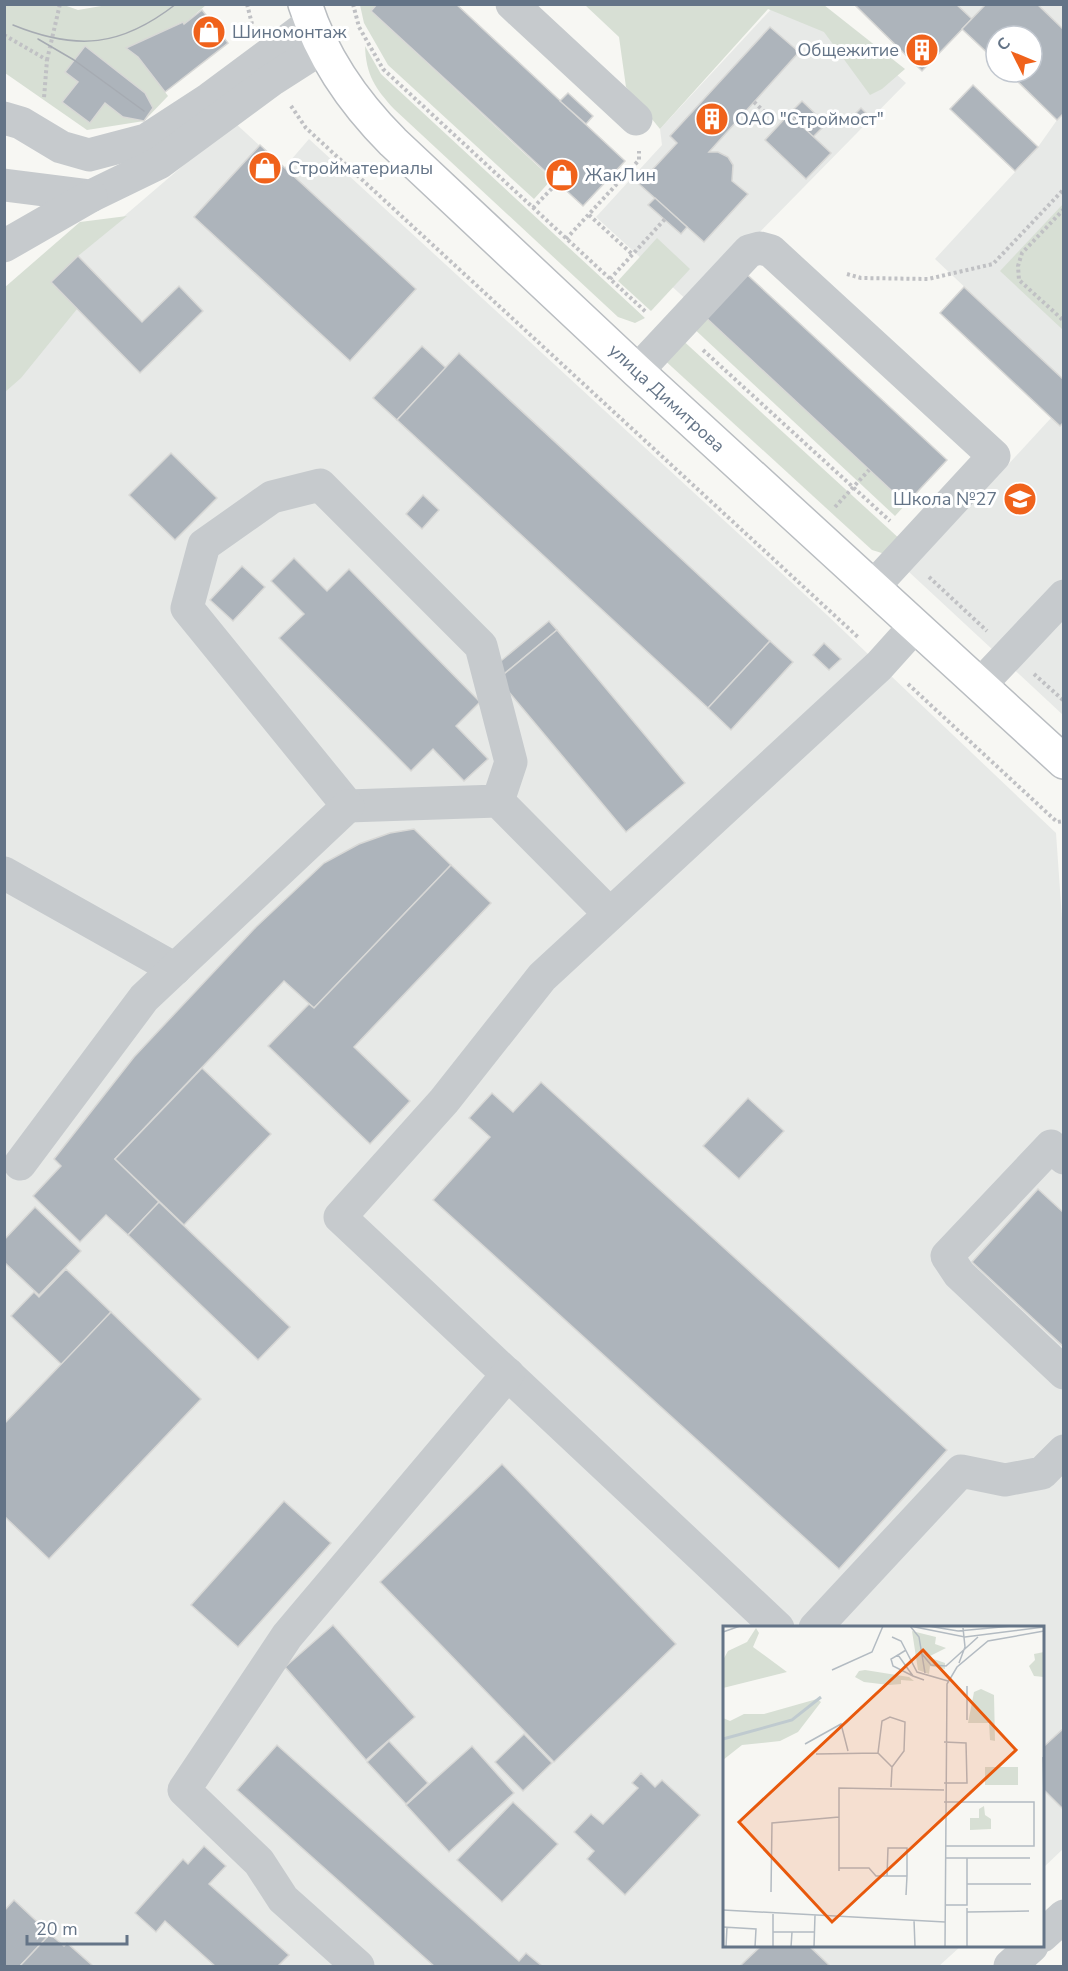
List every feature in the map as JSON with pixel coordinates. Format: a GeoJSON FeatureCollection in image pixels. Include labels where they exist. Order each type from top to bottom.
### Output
{"type":"FeatureCollection","features":[{"type":"Feature","properties":{"kind":"main road","name":"улица Димитрова"},"geometry":{"type":"LineString","coordinates":[[313,25],[348,90],[367,116],[637,371],[1064,762]]}},
{"type":"Feature","properties":{"kind":"street"},"geometry":{"type":"LineString","coordinates":[[512,4],[636,119]]}},
{"type":"Feature","properties":{"kind":"street"},"geometry":{"type":"LineString","coordinates":[[4,246],[91,195],[159,163],[268,69],[313,25]]}},
{"type":"Feature","properties":{"kind":"street"},"geometry":{"type":"LineString","coordinates":[[4,118],[18,122],[62,147],[89,155],[146,140],[209,99],[268,69]]}},
{"type":"Feature","properties":{"kind":"street"},"geometry":{"type":"LineString","coordinates":[[4,185],[91,195]]}},
{"type":"Feature","properties":{"kind":"street"},"geometry":{"type":"LineString","coordinates":[[637,371],[749,251],[760,248],[771,251],[994,456],[873,587]]}},
{"type":"Feature","properties":{"kind":"street"},"geometry":{"type":"LineString","coordinates":[[348,806],[187,608],[204,545],[272,497],[320,485],[481,646],[511,762],[498,801]]}},
{"type":"Feature","properties":{"kind":"street"},"geometry":{"type":"LineString","coordinates":[[980,685],[1064,596]]}},
{"type":"Feature","properties":{"kind":"street"},"geometry":{"type":"LineString","coordinates":[[776,1626],[340,1217],[444,1101],[542,977],[883,661],[915,626]]}},
{"type":"Feature","properties":{"kind":"street"},"geometry":{"type":"LineString","coordinates":[[20,1164],[144,998],[348,806],[498,801],[610,914]]}},
{"type":"Feature","properties":{"kind":"street"},"geometry":{"type":"LineString","coordinates":[[4,873],[175,969]]}},
{"type":"Feature","properties":{"kind":"street"},"geometry":{"type":"LineString","coordinates":[[1064,1158],[1051,1146],[947,1256],[959,1274],[1064,1373]]}},
{"type":"Feature","properties":{"kind":"street"},"geometry":{"type":"LineString","coordinates":[[358,1966],[284,1899],[259,1862],[184,1790],[287,1636],[508,1374]]}},
{"type":"Feature","properties":{"kind":"street"},"geometry":{"type":"LineString","coordinates":[[817,1626],[961,1471],[1005,1480],[1042,1473],[1064,1450]]}},
{"type":"Feature","properties":{"kind":"street"},"geometry":{"type":"LineString","coordinates":[[1044,1934],[1064,1916]]}},
{"type":"Feature","properties":{"kind":"street"},"geometry":{"type":"LineString","coordinates":[[1010,1966],[1031,1947]]}},
{"type":"Feature","properties":{"kind":"path"},"geometry":{"type":"LineString","coordinates":[[41,135],[47,60],[60,4]]}},
{"type":"Feature","properties":{"kind":"path"},"geometry":{"type":"LineString","coordinates":[[247,4],[268,69],[306,128],[1057,822],[1064,821]]}},
{"type":"Feature","properties":{"kind":"path"},"geometry":{"type":"LineString","coordinates":[[353,4],[359,27],[383,69],[610,279],[674,331],[853,488],[1011,652],[1064,701]]}},
{"type":"Feature","properties":{"kind":"path"},"geometry":{"type":"LineString","coordinates":[[4,36],[47,60]]}},
{"type":"Feature","properties":{"kind":"path"},"geometry":{"type":"LineString","coordinates":[[754,102],[770,117]]}},
{"type":"Feature","properties":{"kind":"path"},"geometry":{"type":"LineString","coordinates":[[566,238],[639,159],[636,119]]}},
{"type":"Feature","properties":{"kind":"path"},"geometry":{"type":"LineString","coordinates":[[533,208],[557,183]]}},
{"type":"Feature","properties":{"kind":"path"},"geometry":{"type":"LineString","coordinates":[[839,272],[861,278],[928,279],[993,264],[1064,189]]}},
{"type":"Feature","properties":{"kind":"path"},"geometry":{"type":"LineString","coordinates":[[1064,209],[1022,253],[1018,267],[1019,280],[1064,321]]}},
{"type":"Feature","properties":{"kind":"path"},"geometry":{"type":"LineString","coordinates":[[588,215],[632,255]]}},
{"type":"Feature","properties":{"kind":"path"},"geometry":{"type":"LineString","coordinates":[[610,279],[665,219]]}},
{"type":"Feature","properties":{"kind":"path"},"geometry":{"type":"LineString","coordinates":[[831,512],[870,470]]}},
{"type":"Feature","properties":{"kind":"shaded area"},"geometry":{"type":"Polygon","coordinates":[[[113,4],[206,5],[184,24],[182,22],[127,48],[138,57],[168,96],[144,121],[87,130],[5,73],[5,5],[64,5],[78,10],[113,4]]]}},
{"type":"Feature","properties":{"kind":"shaded area"},"geometry":{"type":"Polygon","coordinates":[[[360,5],[377,5],[371,11],[552,179],[534,199],[388,65],[364,23],[360,5]]]}},
{"type":"Feature","properties":{"kind":"shaded area"},"geometry":{"type":"Polygon","coordinates":[[[585,5],[824,5],[905,69],[882,89],[870,95],[824,32],[768,9],[660,129],[626,87],[619,37],[585,5]]]}},
{"type":"Feature","properties":{"kind":"shaded area"},"geometry":{"type":"Polygon","coordinates":[[[775,5],[820,5],[906,83],[690,303],[596,217],[662,145],[660,129],[775,5]]]}},
{"type":"Feature","properties":{"kind":"shaded area"},"geometry":{"type":"Polygon","coordinates":[[[854,5],[1063,5],[1063,380],[935,259],[1038,147],[1057,120],[1020,84],[1044,84],[1044,24],[984,24],[984,34],[962,29],[922,71],[854,5]]]}},
{"type":"Feature","properties":{"kind":"shaded area"},"geometry":{"type":"Polygon","coordinates":[[[365,46],[381,74],[645,318],[635,323],[618,317],[394,109],[373,80],[367,65],[365,46]]]}},
{"type":"Feature","properties":{"kind":"shaded area"},"geometry":{"type":"Polygon","coordinates":[[[234,122],[284,168],[309,139],[827,615],[1056,833],[1064,947],[1063,1849],[1044,1867],[1044,1626],[723,1626],[723,1947],[960,1947],[939,1966],[5,1966],[4,319],[234,122]]]}},
{"type":"Feature","properties":{"kind":"shaded area"},"geometry":{"type":"Polygon","coordinates":[[[1063,204],[1063,330],[1000,271],[1063,204]]]}},
{"type":"Feature","properties":{"kind":"shaded area"},"geometry":{"type":"Polygon","coordinates":[[[127,216],[78,256],[51,282],[77,309],[21,378],[5,392],[4,288],[80,222],[127,216]]]}},
{"type":"Feature","properties":{"kind":"shaded area"},"geometry":{"type":"Polygon","coordinates":[[[657,238],[690,269],[651,311],[618,281],[657,238]]]}},
{"type":"Feature","properties":{"kind":"shaded area"},"geometry":{"type":"Polygon","coordinates":[[[701,313],[906,504],[895,516],[690,325],[701,313]]]}},
{"type":"Feature","properties":{"kind":"shaded area"},"geometry":{"type":"Polygon","coordinates":[[[678,336],[902,541],[885,554],[872,550],[660,356],[678,336]]]}},
{"type":"Feature","properties":{"kind":"shaded area","name":"Школа №27"},"geometry":{"type":"Polygon","coordinates":[[[1051,418],[1063,422],[1063,715],[909,572],[1051,418]]]}},
{"type":"Feature","properties":{"kind":"building"},"geometry":{"type":"Polygon","coordinates":[[[377,4],[456,4],[625,161],[583,206],[371,11],[377,4]]]}},
{"type":"Feature","properties":{"kind":"building","name":"Общежитие"},"geometry":{"type":"Polygon","coordinates":[[[854,4],[956,4],[972,19],[922,71],[854,4]]]}},
{"type":"Feature","properties":{"kind":"building"},"geometry":{"type":"Polygon","coordinates":[[[986,4],[1037,4],[1064,30],[1064,113],[1057,120],[1020,84],[1044,84],[1044,24],[984,24],[984,50],[962,29],[986,4]]]}},
{"type":"Feature","properties":{"kind":"building"},"geometry":{"type":"Polygon","coordinates":[[[202,10],[228,43],[165,92],[138,57],[126,48],[183,22],[184,24],[202,10]]]}},
{"type":"Feature","properties":{"kind":"building","name":"ОАО \"Строймост\""},"geometry":{"type":"Polygon","coordinates":[[[770,27],[799,52],[709,152],[718,152],[728,157],[733,165],[732,181],[748,194],[704,242],[639,184],[677,143],[670,136],[770,27]]]}},
{"type":"Feature","properties":{"kind":"building"},"geometry":{"type":"Polygon","coordinates":[[[85,46],[145,93],[153,108],[144,121],[123,117],[105,103],[90,123],[62,102],[78,82],[65,72],[85,46]]]}},
{"type":"Feature","properties":{"kind":"building"},"geometry":{"type":"Polygon","coordinates":[[[973,85],[1038,147],[1015,171],[950,109],[973,85]]]}},
{"type":"Feature","properties":{"kind":"building"},"geometry":{"type":"Polygon","coordinates":[[[568,93],[593,116],[586,124],[560,101],[568,93]]]}},
{"type":"Feature","properties":{"kind":"building"},"geometry":{"type":"Polygon","coordinates":[[[802,101],[826,124],[813,137],[789,114],[802,101]]]}},
{"type":"Feature","properties":{"kind":"building"},"geometry":{"type":"Polygon","coordinates":[[[861,108],[867,114],[860,122],[853,116],[861,108]]]}},
{"type":"Feature","properties":{"kind":"building"},"geometry":{"type":"Polygon","coordinates":[[[789,114],[831,153],[806,179],[765,140],[789,114]]]}},
{"type":"Feature","properties":{"kind":"building"},"geometry":{"type":"Polygon","coordinates":[[[260,145],[416,289],[350,361],[194,217],[260,145]]]}},
{"type":"Feature","properties":{"kind":"building"},"geometry":{"type":"Polygon","coordinates":[[[655,198],[687,227],[681,234],[648,205],[655,198]]]}},
{"type":"Feature","properties":{"kind":"building"},"geometry":{"type":"Polygon","coordinates":[[[78,256],[142,322],[179,286],[203,311],[140,373],[51,282],[78,256]]]}},
{"type":"Feature","properties":{"kind":"building"},"geometry":{"type":"Polygon","coordinates":[[[741,269],[947,460],[906,504],[701,313],[741,269]]]}},
{"type":"Feature","properties":{"kind":"building"},"geometry":{"type":"Polygon","coordinates":[[[964,287],[1064,380],[1064,422],[1060,426],[940,313],[964,287]]]}},
{"type":"Feature","properties":{"kind":"building"},"geometry":{"type":"Polygon","coordinates":[[[422,346],[446,368],[397,420],[373,398],[422,346]]]}},
{"type":"Feature","properties":{"kind":"building"},"geometry":{"type":"Polygon","coordinates":[[[459,353],[770,641],[708,708],[397,420],[459,353]]]}},
{"type":"Feature","properties":{"kind":"building"},"geometry":{"type":"Polygon","coordinates":[[[171,453],[217,498],[175,540],[129,495],[171,453]]]}},
{"type":"Feature","properties":{"kind":"building"},"geometry":{"type":"Polygon","coordinates":[[[423,495],[439,510],[422,529],[406,514],[423,495]]]}},
{"type":"Feature","properties":{"kind":"building"},"geometry":{"type":"Polygon","coordinates":[[[294,558],[327,591],[349,569],[480,702],[456,726],[488,759],[464,781],[433,749],[411,771],[279,638],[304,614],[271,581],[294,558]]]}},
{"type":"Feature","properties":{"kind":"building"},"geometry":{"type":"Polygon","coordinates":[[[242,566],[265,587],[233,621],[210,600],[242,566]]]}},
{"type":"Feature","properties":{"kind":"building"},"geometry":{"type":"Polygon","coordinates":[[[549,621],[557,630],[498,679],[490,670],[549,621]]]}},
{"type":"Feature","properties":{"kind":"building"},"geometry":{"type":"Polygon","coordinates":[[[557,630],[685,783],[626,832],[498,679],[557,630]]]}},
{"type":"Feature","properties":{"kind":"building"},"geometry":{"type":"Polygon","coordinates":[[[770,641],[793,662],[731,730],[708,708],[770,641]]]}},
{"type":"Feature","properties":{"kind":"building"},"geometry":{"type":"Polygon","coordinates":[[[824,643],[841,659],[829,670],[813,655],[824,643]]]}},
{"type":"Feature","properties":{"kind":"building"},"geometry":{"type":"Polygon","coordinates":[[[414,829],[451,865],[314,1008],[284,981],[115,1159],[159,1202],[128,1235],[106,1215],[80,1242],[33,1196],[61,1166],[54,1159],[134,1057],[256,927],[324,863],[359,844],[390,833],[414,829]]]}},
{"type":"Feature","properties":{"kind":"building"},"geometry":{"type":"Polygon","coordinates":[[[451,865],[491,903],[354,1047],[410,1101],[370,1144],[268,1046],[309,1004],[314,1008],[451,865]]]}},
{"type":"Feature","properties":{"kind":"building"},"geometry":{"type":"Polygon","coordinates":[[[202,1068],[271,1134],[184,1225],[115,1159],[202,1068]]]}},
{"type":"Feature","properties":{"kind":"building"},"geometry":{"type":"Polygon","coordinates":[[[541,1082],[947,1450],[839,1569],[433,1200],[490,1137],[469,1118],[492,1093],[513,1112],[541,1082]]]}},
{"type":"Feature","properties":{"kind":"building"},"geometry":{"type":"Polygon","coordinates":[[[748,1098],[784,1131],[739,1179],[703,1146],[748,1098]]]}},
{"type":"Feature","properties":{"kind":"building"},"geometry":{"type":"Polygon","coordinates":[[[1038,1189],[1064,1213],[1064,1347],[972,1262],[1038,1189]]]}},
{"type":"Feature","properties":{"kind":"building"},"geometry":{"type":"Polygon","coordinates":[[[159,1202],[290,1327],[258,1360],[128,1235],[159,1202]]]}},
{"type":"Feature","properties":{"kind":"building"},"geometry":{"type":"Polygon","coordinates":[[[35,1207],[81,1251],[39,1295],[4,1262],[4,1240],[35,1207]]]}},
{"type":"Feature","properties":{"kind":"building"},"geometry":{"type":"Polygon","coordinates":[[[66,1269],[111,1312],[62,1365],[11,1316],[34,1292],[39,1297],[66,1269]]]}},
{"type":"Feature","properties":{"kind":"building"},"geometry":{"type":"Polygon","coordinates":[[[111,1312],[201,1399],[49,1559],[4,1516],[4,1424],[111,1312]]]}},
{"type":"Feature","properties":{"kind":"building"},"geometry":{"type":"Polygon","coordinates":[[[502,1464],[676,1644],[554,1762],[380,1582],[502,1464]]]}},
{"type":"Feature","properties":{"kind":"building"},"geometry":{"type":"Polygon","coordinates":[[[284,1501],[331,1543],[238,1647],[191,1605],[284,1501]]]}},
{"type":"Feature","properties":{"kind":"building"},"geometry":{"type":"Polygon","coordinates":[[[333,1625],[415,1717],[366,1760],[285,1667],[333,1625]]]}},
{"type":"Feature","properties":{"kind":"building"},"geometry":{"type":"Polygon","coordinates":[[[1064,1728],[1064,1810],[1044,1790],[1044,1746],[1064,1728]]]}},
{"type":"Feature","properties":{"kind":"building"},"geometry":{"type":"Polygon","coordinates":[[[524,1734],[552,1763],[523,1791],[495,1762],[524,1734]]]}},
{"type":"Feature","properties":{"kind":"building"},"geometry":{"type":"Polygon","coordinates":[[[389,1741],[428,1783],[406,1804],[367,1762],[389,1741]]]}},
{"type":"Feature","properties":{"kind":"building"},"geometry":{"type":"Polygon","coordinates":[[[277,1745],[519,1961],[526,1953],[542,1966],[434,1966],[237,1790],[277,1745]]]}},
{"type":"Feature","properties":{"kind":"building"},"geometry":{"type":"Polygon","coordinates":[[[472,1746],[514,1793],[449,1852],[406,1805],[472,1746]]]}},
{"type":"Feature","properties":{"kind":"building"},"geometry":{"type":"Polygon","coordinates":[[[641,1773],[655,1787],[662,1780],[700,1815],[625,1895],[587,1859],[594,1851],[574,1832],[591,1814],[603,1824],[638,1788],[632,1783],[641,1773]]]}},
{"type":"Feature","properties":{"kind":"building"},"geometry":{"type":"Polygon","coordinates":[[[513,1802],[558,1844],[502,1902],[457,1860],[513,1802]]]}},
{"type":"Feature","properties":{"kind":"building"},"geometry":{"type":"Polygon","coordinates":[[[204,1846],[226,1866],[209,1884],[289,1955],[278,1966],[215,1966],[165,1921],[156,1932],[135,1913],[183,1859],[188,1864],[204,1846]]]}},
{"type":"Feature","properties":{"kind":"building"},"geometry":{"type":"Polygon","coordinates":[[[14,1900],[50,1934],[20,1966],[4,1966],[4,1911],[14,1900]]]}},
{"type":"Feature","properties":{"kind":"building"},"geometry":{"type":"Polygon","coordinates":[[[50,1934],[64,1946],[67,1943],[93,1966],[20,1966],[50,1934]]]}},
{"type":"Feature","properties":{"kind":"building"},"geometry":{"type":"Polygon","coordinates":[[[760,1947],[810,1947],[830,1966],[740,1966],[760,1947]]]}},
{"type":"Feature","properties":{"kind":"tram line"},"geometry":{"type":"LineString","coordinates":[[13,25],[58,39],[98,40],[136,29],[176,4]]}},
{"type":"Feature","properties":{"kind":"tram line"},"geometry":{"type":"LineString","coordinates":[[38,39],[74,60],[144,111]]}},
{"type":"Feature","properties":{"kind":"place","name":"Шиномонтаж"},"geometry":{"type":"Point","coordinates":[209,32]}},
{"type":"Feature","properties":{"kind":"place","name":"Общежитие"},"geometry":{"type":"Point","coordinates":[922,50]}},
{"type":"Feature","properties":{"kind":"place","name":"ОАО \"Строймост\""},"geometry":{"type":"Point","coordinates":[712,119]}},
{"type":"Feature","properties":{"kind":"place","name":"Стройматериалы"},"geometry":{"type":"Point","coordinates":[265,168]}},
{"type":"Feature","properties":{"kind":"place","name":"ЖакЛин"},"geometry":{"type":"Point","coordinates":[562,175]}},
{"type":"Feature","properties":{"kind":"place","name":"Школа №27"},"geometry":{"type":"Point","coordinates":[1020,499]}}]}
